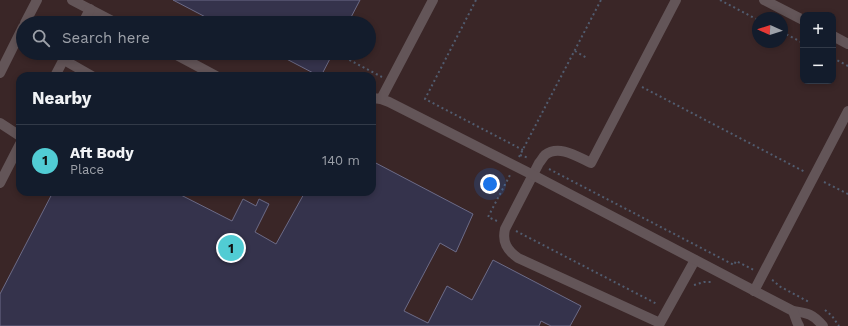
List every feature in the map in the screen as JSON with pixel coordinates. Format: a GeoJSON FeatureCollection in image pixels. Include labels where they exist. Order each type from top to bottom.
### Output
{"type":"FeatureCollection","features":[{"type":"Feature","properties":{"kind":"lane"},"geometry":{"type":"LineString","coordinates":[[29,16],[37,0]]}},
{"type":"Feature","properties":{"kind":"lane"},"geometry":{"type":"LineString","coordinates":[[72,0],[103,16]]}},
{"type":"Feature","properties":{"kind":"lane"},"geometry":{"type":"LineString","coordinates":[[433,0],[377,98],[389,102],[533,175],[793,311],[808,313],[818,320],[823,326]]}},
{"type":"Feature","properties":{"kind":"lane"},"geometry":{"type":"LineString","coordinates":[[676,0],[591,164],[571,154],[562,152],[553,152],[545,155],[539,163],[505,229],[504,237],[507,247],[518,258],[660,323],[696,260]]}},
{"type":"Feature","properties":{"kind":"lane"},"geometry":{"type":"LineString","coordinates":[[764,0],[800,18]]}},
{"type":"Feature","properties":{"kind":"lane"},"geometry":{"type":"LineString","coordinates":[[86,16],[90,9]]}},
{"type":"Feature","properties":{"kind":"lane"},"geometry":{"type":"LineString","coordinates":[[836,38],[848,44]]}},
{"type":"Feature","properties":{"kind":"lane"},"geometry":{"type":"LineString","coordinates":[[0,73],[16,41]]}},
{"type":"Feature","properties":{"kind":"lane"},"geometry":{"type":"LineString","coordinates":[[57,72],[63,60]]}},
{"type":"Feature","properties":{"kind":"lane"},"geometry":{"type":"LineString","coordinates":[[69,60],[86,72]]}},
{"type":"Feature","properties":{"kind":"lane"},"geometry":{"type":"LineString","coordinates":[[186,60],[209,72]]}},
{"type":"Feature","properties":{"kind":"lane"},"geometry":{"type":"LineString","coordinates":[[754,291],[848,111]]}},
{"type":"Feature","properties":{"kind":"lane"},"geometry":{"type":"LineString","coordinates":[[0,123],[16,133]]}},
{"type":"Feature","properties":{"kind":"lane"},"geometry":{"type":"LineString","coordinates":[[0,183],[16,152]]}},
{"type":"Feature","properties":{"kind":"lane"},"geometry":{"type":"LineString","coordinates":[[793,311],[799,326]]}},
{"type":"Feature","properties":{"kind":"path"},"geometry":{"type":"LineString","coordinates":[[476,0],[425,99],[523,150]]}},
{"type":"Feature","properties":{"kind":"path"},"geometry":{"type":"LineString","coordinates":[[500,223],[488,217],[602,0]]}},
{"type":"Feature","properties":{"kind":"path"},"geometry":{"type":"LineString","coordinates":[[720,0],[752,17]]}},
{"type":"Feature","properties":{"kind":"path"},"geometry":{"type":"LineString","coordinates":[[788,35],[800,41]]}},
{"type":"Feature","properties":{"kind":"path"},"geometry":{"type":"LineString","coordinates":[[575,51],[587,58]]}},
{"type":"Feature","properties":{"kind":"path"},"geometry":{"type":"LineString","coordinates":[[350,60],[373,72]]}},
{"type":"Feature","properties":{"kind":"path"},"geometry":{"type":"LineString","coordinates":[[836,60],[848,66]]}},
{"type":"Feature","properties":{"kind":"path"},"geometry":{"type":"LineString","coordinates":[[376,73],[383,77]]}},
{"type":"Feature","properties":{"kind":"path"},"geometry":{"type":"LineString","coordinates":[[634,82],[808,173]]}},
{"type":"Feature","properties":{"kind":"path"},"geometry":{"type":"LineString","coordinates":[[520,155],[534,160]]}},
{"type":"Feature","properties":{"kind":"path"},"geometry":{"type":"LineString","coordinates":[[546,167],[734,265],[736,260],[756,272]]}},
{"type":"Feature","properties":{"kind":"path"},"geometry":{"type":"LineString","coordinates":[[821,180],[848,194]]}},
{"type":"Feature","properties":{"kind":"path"},"geometry":{"type":"LineString","coordinates":[[516,231],[657,304]]}},
{"type":"Feature","properties":{"kind":"path"},"geometry":{"type":"LineString","coordinates":[[694,286],[704,282],[716,283]]}},
{"type":"Feature","properties":{"kind":"shaded area"},"geometry":{"type":"Polygon","coordinates":[[[0,0],[848,0],[848,326],[0,326],[0,0]]]}},
{"type":"Feature","properties":{"kind":"building"},"geometry":{"type":"Polygon","coordinates":[[[173,0],[360,0],[352,16],[204,16],[173,0]]]}},
{"type":"Feature","properties":{"kind":"building"},"geometry":{"type":"Polygon","coordinates":[[[288,60],[329,60],[323,72],[311,72],[288,60]]]}},
{"type":"Feature","properties":{"kind":"building"},"geometry":{"type":"Polygon","coordinates":[[[376,163],[473,214],[456,252],[440,243],[404,311],[428,323],[447,286],[472,300],[493,260],[581,306],[570,326],[551,326],[541,321],[539,326],[0,326],[0,294],[51,196],[183,196],[232,221],[243,199],[256,206],[259,199],[269,204],[255,232],[276,244],[303,196],[376,196],[376,163]]]}},
{"type":"Feature","properties":{"kind":"place","name":"Aft Body"},"geometry":{"type":"Point","coordinates":[231,248]}}]}
